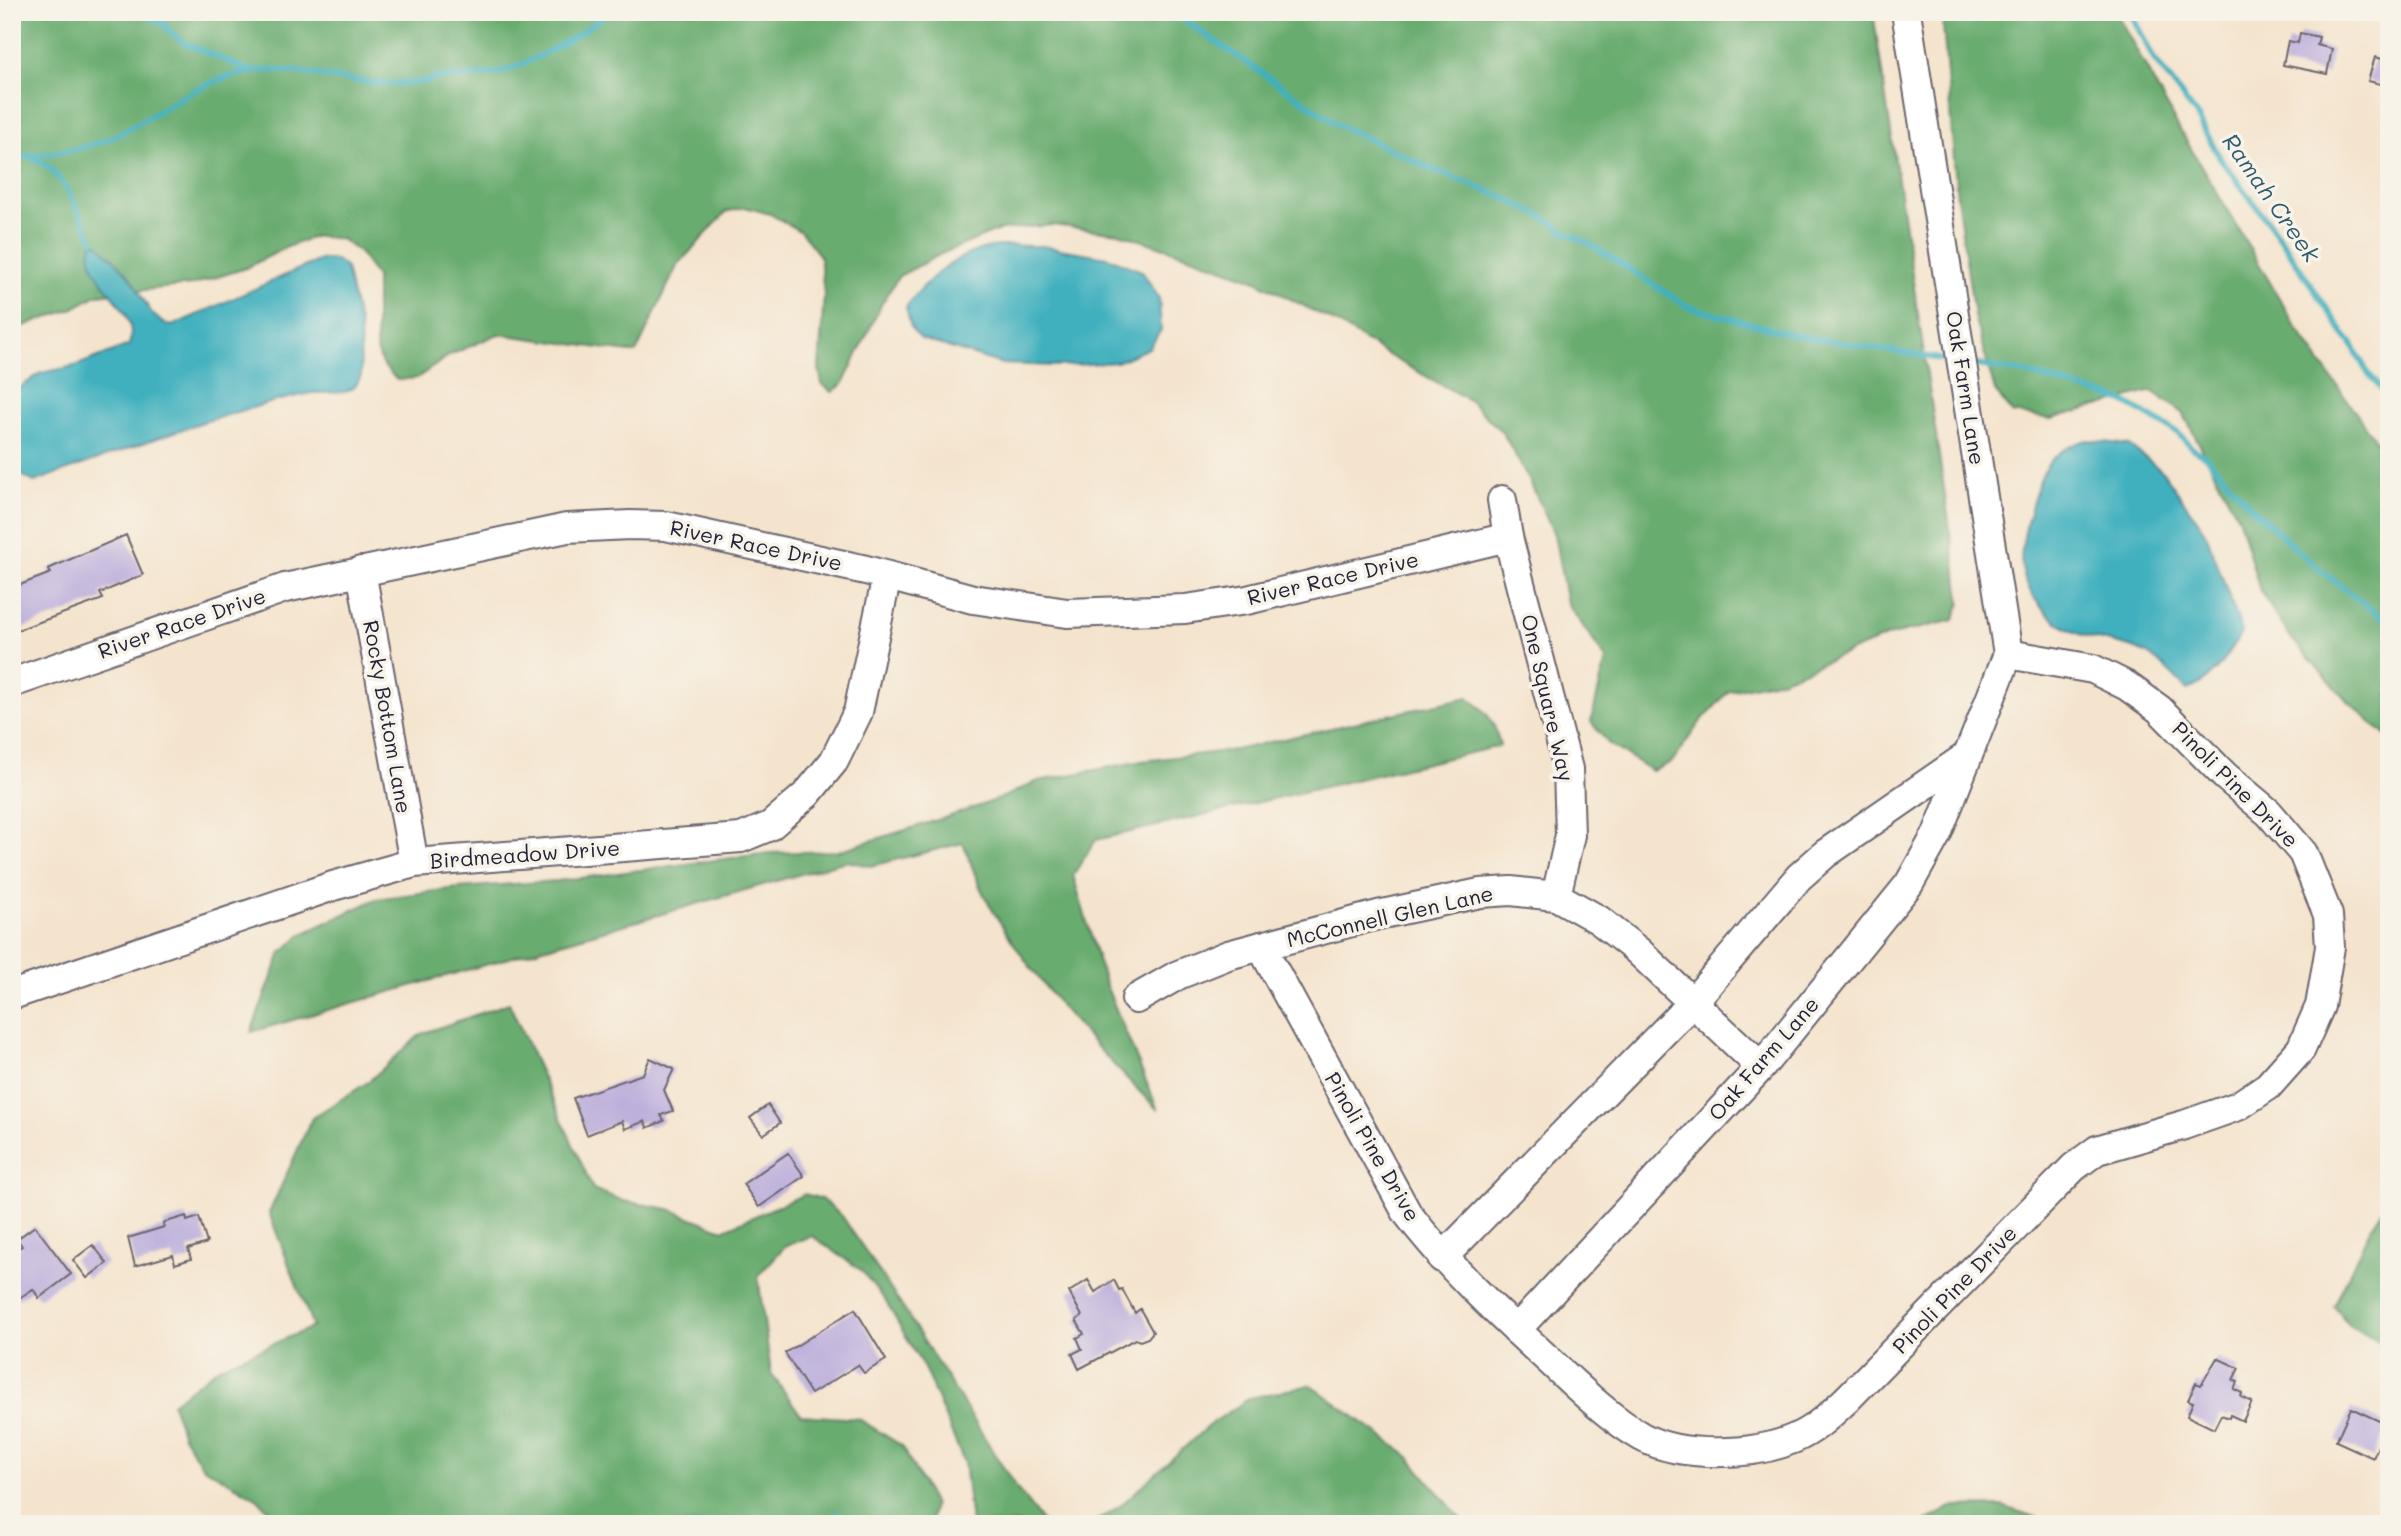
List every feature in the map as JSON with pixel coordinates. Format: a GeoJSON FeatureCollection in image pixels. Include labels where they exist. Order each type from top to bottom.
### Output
{"type":"FeatureCollection","features":[{"type":"Feature","properties":{"kind":"street","name":"Oak Farm Lane"},"geometry":{"type":"LineString","coordinates":[[1516,1330],[1761,1067],[1909,884],[1937,834],[2008,654],[1906,12]]}},
{"type":"Feature","properties":{"kind":"street","name":"One Square Way"},"geometry":{"type":"LineString","coordinates":[[1502,500],[1508,537],[1568,769],[1570,835],[1556,895]]}},
{"type":"Feature","properties":{"kind":"street","name":"River Race Drive"},"geometry":{"type":"LineString","coordinates":[[12,683],[285,588],[567,528],[666,526],[887,576],[973,599],[1067,613],[1185,609],[1247,600],[1508,537]]}},
{"type":"Feature","properties":{"kind":"street","name":"Rocky Bottom Lane"},"geometry":{"type":"LineString","coordinates":[[361,571],[414,863]]}},
{"type":"Feature","properties":{"kind":"street","name":"Birdmeadow Drive"},"geometry":{"type":"LineString","coordinates":[[14,988],[333,886],[414,863],[741,838],[770,826],[807,794],[834,761],[858,712],[887,576]]}},
{"type":"Feature","properties":{"kind":"street","name":"Pinoli Pine Drive"},"geometry":{"type":"LineString","coordinates":[[1261,946],[1407,1213],[1442,1258],[1475,1293],[1598,1405],[1644,1438],[1691,1452],[1759,1449],[1792,1439],[1819,1425],[1848,1398],[1909,1339],[2074,1167],[2098,1150],[2238,1106],[2268,1086],[2301,1049],[2320,1006],[2330,947],[2328,915],[2303,853],[2269,813],[2225,776],[2159,709],[2127,686],[2093,669],[2008,654]]}},
{"type":"Feature","properties":{"kind":"street"},"geometry":{"type":"LineString","coordinates":[[1442,1258],[1693,1002],[1799,877],[1825,854],[1967,757]]}},
{"type":"Feature","properties":{"kind":"street"},"geometry":{"type":"LineString","coordinates":[[1901,801],[1937,834]]}},
{"type":"Feature","properties":{"kind":"street","name":"McConnell Glen Lane"},"geometry":{"type":"LineString","coordinates":[[1136,999],[1196,967],[1261,946],[1378,915],[1480,893],[1511,891],[1556,895],[1599,920],[1638,951],[1761,1067]]}},
{"type":"Feature","properties":{"kind":"green space"},"geometry":{"type":"Polygon","coordinates":[[[12,12],[1873,12],[1961,603],[1954,620],[1888,636],[1781,680],[1729,691],[1701,721],[1672,762],[1652,771],[1608,743],[1591,722],[1606,659],[1567,603],[1554,534],[1503,433],[1469,400],[1335,322],[1254,280],[1119,233],[1052,225],[999,230],[941,254],[899,276],[882,303],[843,384],[832,392],[822,384],[819,368],[824,295],[820,256],[801,232],[770,214],[745,207],[726,212],[677,266],[636,353],[498,334],[450,355],[417,378],[397,380],[382,364],[376,347],[376,277],[359,252],[341,239],[316,236],[246,268],[192,285],[97,295],[72,309],[12,330],[12,12]]]}},
{"type":"Feature","properties":{"kind":"green space"},"geometry":{"type":"Polygon","coordinates":[[[1942,12],[2116,12],[2177,125],[2298,330],[2389,460],[2389,739],[2345,698],[2291,638],[2260,591],[2239,519],[2183,413],[2152,391],[2051,419],[2012,413],[1995,391],[1974,316],[1957,197],[1942,12]]]}},
{"type":"Feature","properties":{"kind":"green space"},"geometry":{"type":"Polygon","coordinates":[[[1468,697],[1490,718],[1500,746],[1096,840],[1073,875],[1105,983],[1158,1110],[1085,1034],[1040,980],[1000,923],[983,893],[963,843],[871,866],[846,861],[251,1032],[281,953],[302,934],[376,899],[458,888],[557,881],[769,853],[838,851],[999,799],[1038,781],[1142,761],[1235,750],[1468,697]]]}},
{"type":"Feature","properties":{"kind":"green space"},"geometry":{"type":"Polygon","coordinates":[[[509,1003],[593,1189],[623,1201],[669,1209],[723,1230],[805,1194],[821,1199],[842,1216],[1015,1486],[1044,1524],[971,1524],[964,1462],[925,1370],[885,1300],[861,1270],[812,1236],[785,1246],[758,1276],[771,1373],[801,1415],[859,1419],[902,1446],[934,1505],[930,1524],[281,1524],[258,1499],[202,1466],[183,1436],[172,1403],[220,1366],[313,1327],[269,1213],[312,1118],[368,1082],[421,1034],[509,1003]]]}},
{"type":"Feature","properties":{"kind":"green space"},"geometry":{"type":"Polygon","coordinates":[[[2389,1200],[2389,1347],[2350,1326],[2334,1306],[2370,1229],[2389,1200]]]}},
{"type":"Feature","properties":{"kind":"green space"},"geometry":{"type":"Polygon","coordinates":[[[1311,1385],[1407,1455],[1465,1524],[1091,1524],[1120,1506],[1208,1426],[1250,1398],[1311,1385]]]}},
{"type":"Feature","properties":{"kind":"green space"},"geometry":{"type":"Polygon","coordinates":[[[2002,1506],[2056,1524],[1921,1524],[1951,1507],[2002,1506]]]}},
{"type":"Feature","properties":{"kind":"water"},"geometry":{"type":"Polygon","coordinates":[[[93,240],[129,276],[151,312],[172,326],[323,259],[336,260],[346,268],[360,327],[361,376],[355,387],[345,392],[311,393],[276,401],[200,423],[34,482],[12,467],[12,393],[41,373],[75,366],[129,345],[131,330],[127,317],[94,268],[91,255],[93,240]]]}},
{"type":"Feature","properties":{"kind":"water"},"geometry":{"type":"Polygon","coordinates":[[[1042,246],[1107,257],[1142,271],[1159,298],[1161,330],[1149,348],[1117,362],[1059,366],[1002,364],[921,339],[911,328],[906,307],[923,287],[954,262],[978,250],[991,247],[1042,246]]]}},
{"type":"Feature","properties":{"kind":"water"},"geometry":{"type":"Polygon","coordinates":[[[2087,440],[2129,445],[2163,472],[2205,531],[2242,631],[2212,674],[2187,690],[2147,654],[2084,635],[2056,621],[2034,598],[2025,578],[2022,568],[2024,536],[2039,481],[2056,456],[2074,444],[2087,440]]]}},
{"type":"Feature","properties":{"kind":"building"},"geometry":{"type":"Polygon","coordinates":[[[2300,33],[2319,37],[2317,45],[2332,49],[2327,74],[2283,65],[2288,41],[2298,43],[2300,33]]]}},
{"type":"Feature","properties":{"kind":"building"},"geometry":{"type":"Polygon","coordinates":[[[2375,57],[2389,61],[2389,86],[2368,81],[2375,57]]]}},
{"type":"Feature","properties":{"kind":"building"},"geometry":{"type":"Polygon","coordinates":[[[126,535],[143,575],[100,593],[103,599],[12,632],[12,588],[51,573],[48,569],[126,535]]]}},
{"type":"Feature","properties":{"kind":"building"},"geometry":{"type":"Polygon","coordinates":[[[650,1058],[674,1069],[664,1090],[673,1111],[661,1115],[664,1121],[647,1128],[645,1121],[625,1129],[622,1121],[587,1135],[573,1098],[643,1074],[650,1058]]]}},
{"type":"Feature","properties":{"kind":"building"},"geometry":{"type":"Polygon","coordinates":[[[768,1105],[780,1123],[763,1135],[750,1118],[768,1105]]]}},
{"type":"Feature","properties":{"kind":"building"},"geometry":{"type":"Polygon","coordinates":[[[788,1153],[804,1176],[759,1207],[743,1184],[788,1153]]]}},
{"type":"Feature","properties":{"kind":"building"},"geometry":{"type":"Polygon","coordinates":[[[186,1216],[187,1221],[199,1217],[207,1243],[188,1249],[191,1259],[175,1264],[173,1255],[135,1266],[128,1238],[164,1227],[163,1223],[186,1216]]]}},
{"type":"Feature","properties":{"kind":"building"},"geometry":{"type":"Polygon","coordinates":[[[35,1226],[71,1274],[39,1298],[33,1289],[18,1299],[12,1291],[12,1253],[22,1246],[17,1239],[35,1226]]]}},
{"type":"Feature","properties":{"kind":"building"},"geometry":{"type":"Polygon","coordinates":[[[93,1245],[107,1263],[87,1278],[73,1260],[93,1245]]]}},
{"type":"Feature","properties":{"kind":"building"},"geometry":{"type":"Polygon","coordinates":[[[1088,1280],[1095,1292],[1114,1280],[1135,1313],[1140,1309],[1153,1332],[1148,1338],[1140,1341],[1135,1339],[1079,1369],[1072,1354],[1082,1349],[1077,1338],[1084,1334],[1076,1320],[1082,1316],[1069,1292],[1088,1280]]]}},
{"type":"Feature","properties":{"kind":"building"},"geometry":{"type":"Polygon","coordinates":[[[855,1309],[886,1360],[864,1373],[858,1365],[811,1394],[785,1353],[855,1309]]]}},
{"type":"Feature","properties":{"kind":"building"},"geometry":{"type":"Polygon","coordinates":[[[2217,1358],[2239,1368],[2233,1380],[2238,1382],[2234,1389],[2242,1393],[2241,1397],[2252,1402],[2243,1421],[2230,1415],[2229,1418],[2221,1415],[2214,1429],[2187,1416],[2193,1402],[2188,1400],[2196,1383],[2201,1385],[2217,1358]]]}},
{"type":"Feature","properties":{"kind":"building"},"geometry":{"type":"Polygon","coordinates":[[[2351,1408],[2388,1425],[2373,1458],[2336,1441],[2351,1408]]]}},
{"type":"Feature","properties":{"kind":"waterway"},"geometry":{"type":"LineString","coordinates":[[139,12],[164,24],[185,43],[250,71]]}},
{"type":"Feature","properties":{"kind":"waterway"},"geometry":{"type":"LineString","coordinates":[[12,157],[56,152],[98,143],[125,131],[200,88],[249,72],[287,71],[390,84],[496,73],[555,48],[609,12]]}},
{"type":"Feature","properties":{"kind":"waterway"},"geometry":{"type":"LineString","coordinates":[[1172,12],[1337,124],[1429,168],[1498,195],[1546,218],[1688,307],[1795,335],[1940,359]]}},
{"type":"Feature","properties":{"kind":"waterway","name":"Ramah Creek"},"geometry":{"type":"LineString","coordinates":[[2130,12],[2154,59],[2197,116],[2220,158],[2280,238],[2352,344],[2366,370],[2389,399]]}},
{"type":"Feature","properties":{"kind":"waterway"},"geometry":{"type":"LineString","coordinates":[[27,156],[47,165],[66,187],[93,240]]}},
{"type":"Feature","properties":{"kind":"waterway"},"geometry":{"type":"LineString","coordinates":[[1972,364],[2026,373],[2121,400],[2178,433],[2193,449],[2205,456],[2253,509],[2310,562],[2389,623]]}},
{"type":"Feature","properties":{"kind":"waterway"},"geometry":{"type":"LineString","coordinates":[[837,1514],[846,1524]]}}]}
